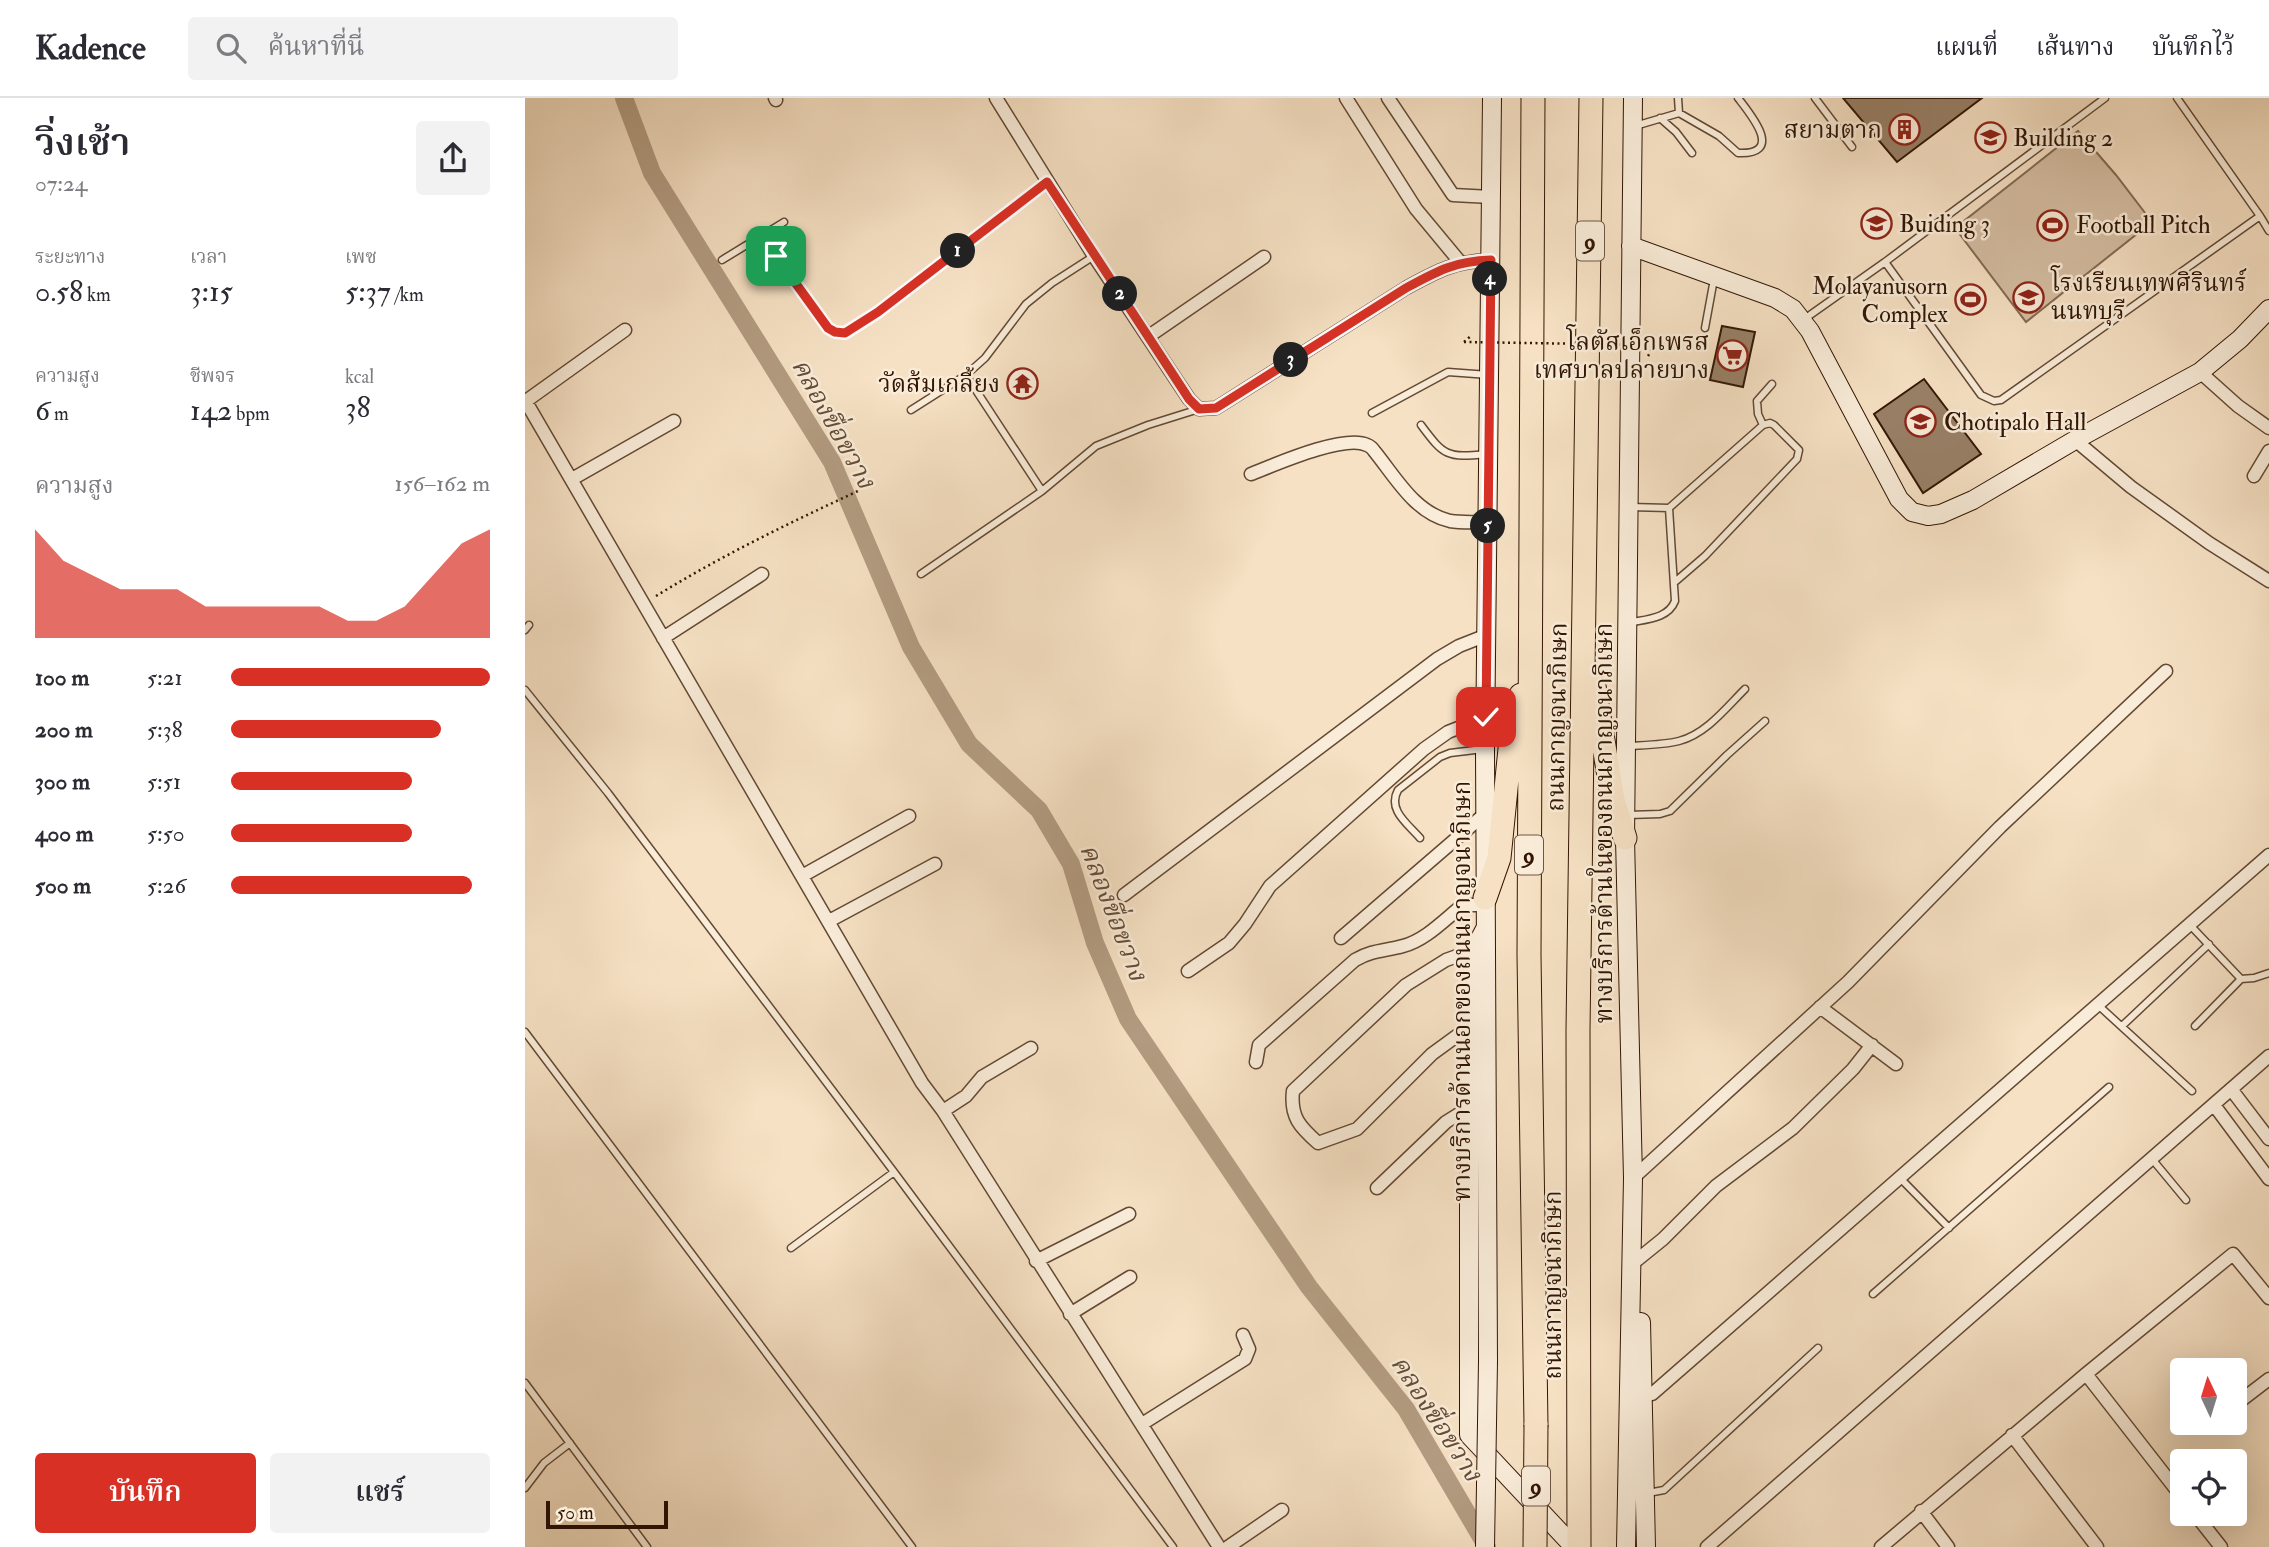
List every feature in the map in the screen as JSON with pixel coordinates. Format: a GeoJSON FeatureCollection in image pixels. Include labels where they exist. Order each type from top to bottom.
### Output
{"type":"FeatureCollection","features":[{"type":"Feature","properties":{"kind":"highway","name":"ถนนกาญจนาภิเษก"},"geometry":{"type":"LineString","coordinates":[[1533,98],[1529,955],[1537,1425],[1535,1547]]}},
{"type":"Feature","properties":{"kind":"highway","name":"ถนนกาญจนาภิเษก"},"geometry":{"type":"LineString","coordinates":[[1576,1547],[1580,1478],[1578,1030],[1591,98]]}},
{"type":"Feature","properties":{"kind":"highway"},"geometry":{"type":"LineString","coordinates":[[1591,193],[1599,164],[1607,98]]}},
{"type":"Feature","properties":{"kind":"highway"},"geometry":{"type":"LineString","coordinates":[[1585,624],[1613,800],[1625,838]]}},
{"type":"Feature","properties":{"kind":"highway"},"geometry":{"type":"LineString","coordinates":[[1485,902],[1499,858],[1511,739],[1529,663]]}},
{"type":"Feature","properties":{"kind":"main road","name":"ทางบริการด้านนอกของถนนกาญจนาภิเษก"},"geometry":{"type":"LineString","coordinates":[[1485,1547],[1488,1361],[1485,749],[1492,98]]}},
{"type":"Feature","properties":{"kind":"main road","name":"ทางบริการด้านในของถนนกาญจนาภิเษก"},"geometry":{"type":"LineString","coordinates":[[1627,1542],[1633,1178],[1625,838],[1633,98]]}},
{"type":"Feature","properties":{"kind":"main road"},"geometry":{"type":"LineString","coordinates":[[1631,246],[1775,298],[1793,309],[1803,320],[1828,364],[1899,499],[1912,512],[1928,516],[1941,514],[1973,500],[2075,440],[2200,372],[2240,339],[2269,309]]}},
{"type":"Feature","properties":{"kind":"main road"},"geometry":{"type":"LineString","coordinates":[[1487,926],[1474,950],[1469,1027],[1469,1435],[1576,1547]]}},
{"type":"Feature","properties":{"kind":"main road"},"geometry":{"type":"LineString","coordinates":[[1633,1218],[1642,1339],[1646,1547]]}},
{"type":"Feature","properties":{"kind":"street"},"geometry":{"type":"LineString","coordinates":[[996,98],[1094,256],[1189,399],[1199,409],[1216,408],[1406,288],[1460,262],[1491,260]]}},
{"type":"Feature","properties":{"kind":"street"},"geometry":{"type":"LineString","coordinates":[[1346,98],[1416,209],[1460,262]]}},
{"type":"Feature","properties":{"kind":"street"},"geometry":{"type":"LineString","coordinates":[[1388,98],[1453,195],[1491,197]]}},
{"type":"Feature","properties":{"kind":"street"},"geometry":{"type":"LineString","coordinates":[[1149,336],[1264,257]]}},
{"type":"Feature","properties":{"kind":"street"},"geometry":{"type":"LineString","coordinates":[[625,330],[525,400],[922,1083],[943,1111],[1219,1547]]}},
{"type":"Feature","properties":{"kind":"street"},"geometry":{"type":"LineString","coordinates":[[2200,372],[2238,406],[2269,428]]}},
{"type":"Feature","properties":{"kind":"street"},"geometry":{"type":"LineString","coordinates":[[572,479],[674,421]]}},
{"type":"Feature","properties":{"kind":"street"},"geometry":{"type":"LineString","coordinates":[[2075,440],[2131,487],[2209,543],[2269,581]]}},
{"type":"Feature","properties":{"kind":"street"},"geometry":{"type":"LineString","coordinates":[[1251,474],[1310,452],[1355,443],[1366,444],[1420,506],[1434,515],[1451,521],[1488,522]]}},
{"type":"Feature","properties":{"kind":"street"},"geometry":{"type":"LineString","coordinates":[[2254,475],[2269,451]]}},
{"type":"Feature","properties":{"kind":"street"},"geometry":{"type":"LineString","coordinates":[[663,639],[762,574]]}},
{"type":"Feature","properties":{"kind":"street"},"geometry":{"type":"LineString","coordinates":[[1124,895],[1427,666],[1459,646],[1487,635]]}},
{"type":"Feature","properties":{"kind":"street"},"geometry":{"type":"LineString","coordinates":[[1633,1178],[1848,982],[2000,827],[2166,671]]}},
{"type":"Feature","properties":{"kind":"street"},"geometry":{"type":"LineString","coordinates":[[1188,971],[1229,943],[1270,886],[1424,749],[1448,732],[1486,717]]}},
{"type":"Feature","properties":{"kind":"street"},"geometry":{"type":"LineString","coordinates":[[1341,938],[1486,813]]}},
{"type":"Feature","properties":{"kind":"street"},"geometry":{"type":"LineString","coordinates":[[802,876],[909,816]]}},
{"type":"Feature","properties":{"kind":"street"},"geometry":{"type":"LineString","coordinates":[[1643,1396],[1652,1394],[2269,855]]}},
{"type":"Feature","properties":{"kind":"street"},"geometry":{"type":"LineString","coordinates":[[829,921],[935,864]]}},
{"type":"Feature","properties":{"kind":"street"},"geometry":{"type":"LineString","coordinates":[[1257,1062],[1259,1045],[1355,960],[1369,952],[1405,946],[1425,936],[1463,905],[1485,902]]}},
{"type":"Feature","properties":{"kind":"street"},"geometry":{"type":"LineString","coordinates":[[1469,1027],[1432,1054],[1357,1129],[1318,1143],[1292,1112],[1293,1091],[1384,1003],[1428,970],[1474,950]]}},
{"type":"Feature","properties":{"kind":"street"},"geometry":{"type":"LineString","coordinates":[[1820,1007],[1896,1064]]}},
{"type":"Feature","properties":{"kind":"street"},"geometry":{"type":"LineString","coordinates":[[1637,1259],[1663,1239],[1716,1186],[1793,1128],[1853,1069],[1872,1045]]}},
{"type":"Feature","properties":{"kind":"street"},"geometry":{"type":"LineString","coordinates":[[943,1111],[966,1096],[982,1077],[1031,1048]]}},
{"type":"Feature","properties":{"kind":"street"},"geometry":{"type":"LineString","coordinates":[[1707,1547],[2269,1056]]}},
{"type":"Feature","properties":{"kind":"street"},"geometry":{"type":"LineString","coordinates":[[2231,1089],[2269,1139]]}},
{"type":"Feature","properties":{"kind":"street"},"geometry":{"type":"LineString","coordinates":[[2214,1105],[2269,1179]]}},
{"type":"Feature","properties":{"kind":"street"},"geometry":{"type":"LineString","coordinates":[[1377,1188],[1445,1122],[1470,1107]]}},
{"type":"Feature","properties":{"kind":"street"},"geometry":{"type":"LineString","coordinates":[[1036,1261],[1129,1214]]}},
{"type":"Feature","properties":{"kind":"street"},"geometry":{"type":"LineString","coordinates":[[1881,1547],[2233,1254],[2269,1298]]}},
{"type":"Feature","properties":{"kind":"street"},"geometry":{"type":"LineString","coordinates":[[1070,1314],[1130,1277]]}},
{"type":"Feature","properties":{"kind":"street"},"geometry":{"type":"LineString","coordinates":[[1142,1424],[1245,1359],[1249,1349],[1243,1335]]}},
{"type":"Feature","properties":{"kind":"street"},"geometry":{"type":"LineString","coordinates":[[2086,1374],[2170,1482]]}},
{"type":"Feature","properties":{"kind":"street"},"geometry":{"type":"LineString","coordinates":[[2247,1396],[2269,1379]]}},
{"type":"Feature","properties":{"kind":"street"},"geometry":{"type":"LineString","coordinates":[[2013,1435],[2097,1547]]}},
{"type":"Feature","properties":{"kind":"street"},"geometry":{"type":"LineString","coordinates":[[1228,1547],[1282,1510]]}},
{"type":"Feature","properties":{"kind":"street"},"geometry":{"type":"LineString","coordinates":[[1921,1511],[1948,1547]]}},
{"type":"Feature","properties":{"kind":"street"},"geometry":{"type":"LineString","coordinates":[[2204,1526],[2221,1547]]}},
{"type":"Feature","properties":{"kind":"lane"},"geometry":{"type":"LineString","coordinates":[[1678,98],[1678,113]]}},
{"type":"Feature","properties":{"kind":"lane"},"geometry":{"type":"LineString","coordinates":[[1633,126],[1678,113],[1719,136],[1738,153],[1754,151],[1761,145],[1762,132],[1738,98]]}},
{"type":"Feature","properties":{"kind":"lane"},"geometry":{"type":"LineString","coordinates":[[1815,98],[1852,147]]}},
{"type":"Feature","properties":{"kind":"lane"},"geometry":{"type":"LineString","coordinates":[[1803,320],[2105,98]]}},
{"type":"Feature","properties":{"kind":"lane"},"geometry":{"type":"LineString","coordinates":[[2177,98],[2269,231]]}},
{"type":"Feature","properties":{"kind":"lane"},"geometry":{"type":"LineString","coordinates":[[1660,118],[1676,132],[1692,153]]}},
{"type":"Feature","properties":{"kind":"lane"},"geometry":{"type":"LineString","coordinates":[[762,235],[828,328],[845,333],[878,312],[1047,182]]}},
{"type":"Feature","properties":{"kind":"lane"},"geometry":{"type":"LineString","coordinates":[[1885,262],[1981,395],[1987,399],[2001,400],[2260,216]]}},
{"type":"Feature","properties":{"kind":"lane"},"geometry":{"type":"LineString","coordinates":[[722,260],[784,222]]}},
{"type":"Feature","properties":{"kind":"lane"},"geometry":{"type":"LineString","coordinates":[[911,410],[966,374],[985,358],[1025,304],[1094,256]]}},
{"type":"Feature","properties":{"kind":"lane"},"geometry":{"type":"LineString","coordinates":[[1705,328],[1714,275]]}},
{"type":"Feature","properties":{"kind":"lane"},"geometry":{"type":"LineString","coordinates":[[1372,413],[1448,372],[1489,374]]}},
{"type":"Feature","properties":{"kind":"lane"},"geometry":{"type":"LineString","coordinates":[[966,374],[1042,491]]}},
{"type":"Feature","properties":{"kind":"lane"},"geometry":{"type":"LineString","coordinates":[[1763,425],[1758,414],[1757,401],[1772,384]]}},
{"type":"Feature","properties":{"kind":"lane"},"geometry":{"type":"LineString","coordinates":[[921,574],[1042,491],[1096,446],[1148,425],[1199,409]]}},
{"type":"Feature","properties":{"kind":"lane"},"geometry":{"type":"LineString","coordinates":[[1421,425],[1437,447],[1447,454],[1461,457],[1489,454]]}},
{"type":"Feature","properties":{"kind":"lane"},"geometry":{"type":"LineString","coordinates":[[1628,507],[1669,508],[1763,425],[1774,425],[1797,446],[1797,459],[1705,556],[1676,580]]}},
{"type":"Feature","properties":{"kind":"lane"},"geometry":{"type":"LineString","coordinates":[[1626,624],[1666,615],[1675,601],[1676,580],[1669,508]]}},
{"type":"Feature","properties":{"kind":"lane"},"geometry":{"type":"LineString","coordinates":[[1626,747],[1680,741],[1703,729],[1745,689]]}},
{"type":"Feature","properties":{"kind":"lane"},"geometry":{"type":"LineString","coordinates":[[525,690],[608,793],[1173,1547]]}},
{"type":"Feature","properties":{"kind":"lane"},"geometry":{"type":"LineString","coordinates":[[1626,815],[1670,811],[1765,721]]}},
{"type":"Feature","properties":{"kind":"lane"},"geometry":{"type":"LineString","coordinates":[[1420,838],[1395,809],[1394,797],[1398,790],[1440,757],[1450,753],[1485,749]]}},
{"type":"Feature","properties":{"kind":"lane"},"geometry":{"type":"LineString","coordinates":[[2189,925],[2241,979]]}},
{"type":"Feature","properties":{"kind":"lane"},"geometry":{"type":"LineString","coordinates":[[2122,1026],[2209,944]]}},
{"type":"Feature","properties":{"kind":"lane"},"geometry":{"type":"LineString","coordinates":[[2196,1026],[2241,979],[2269,973]]}},
{"type":"Feature","properties":{"kind":"lane"},"geometry":{"type":"LineString","coordinates":[[2098,1005],[2192,1091]]}},
{"type":"Feature","properties":{"kind":"lane"},"geometry":{"type":"LineString","coordinates":[[525,1032],[912,1547]]}},
{"type":"Feature","properties":{"kind":"lane"},"geometry":{"type":"LineString","coordinates":[[1873,1294],[2109,1087]]}},
{"type":"Feature","properties":{"kind":"lane"},"geometry":{"type":"LineString","coordinates":[[2152,1159],[2186,1200]]}},
{"type":"Feature","properties":{"kind":"lane"},"geometry":{"type":"LineString","coordinates":[[791,1248],[894,1172]]}},
{"type":"Feature","properties":{"kind":"lane"},"geometry":{"type":"LineString","coordinates":[[1900,1178],[1949,1228]]}},
{"type":"Feature","properties":{"kind":"lane"},"geometry":{"type":"LineString","coordinates":[[1646,1493],[1664,1490],[1818,1348]]}},
{"type":"Feature","properties":{"kind":"lane"},"geometry":{"type":"LineString","coordinates":[[525,1383],[647,1547]]}},
{"type":"Feature","properties":{"kind":"lane"},"geometry":{"type":"LineString","coordinates":[[525,1488],[544,1463],[570,1443]]}},
{"type":"Feature","properties":{"kind":"path"},"geometry":{"type":"LineString","coordinates":[[1464,342],[1655,345]]}},
{"type":"Feature","properties":{"kind":"path"},"geometry":{"type":"LineString","coordinates":[[643,605],[723,556],[858,491]]}},
{"type":"Feature","properties":{"kind":"shaded area","name":"Football Pitch"},"geometry":{"type":"Polygon","coordinates":[[[2078,131],[2152,222],[2026,322],[1955,228],[2078,131]]]}},
{"type":"Feature","properties":{"kind":"building","name":"สยามตาก"},"geometry":{"type":"Polygon","coordinates":[[[1843,98],[1982,98],[1897,162],[1843,98]]]}},
{"type":"Feature","properties":{"kind":"building","name":"โลตัสเอ็กเพรส เทศบาลปลายบาง"},"geometry":{"type":"Polygon","coordinates":[[[1722,326],[1755,332],[1743,387],[1710,380],[1722,326]]]}},
{"type":"Feature","properties":{"kind":"building"},"geometry":{"type":"Polygon","coordinates":[[[1924,379],[1981,454],[1923,493],[1874,414],[1924,379]]]}},
{"type":"Feature","properties":{"kind":"waterway","name":"คลองขื่อขวาง"},"geometry":{"type":"LineString","coordinates":[[624,98],[652,173],[832,462],[911,647],[969,744],[1039,810],[1071,864],[1095,943],[1128,1019],[1309,1287],[1406,1409],[1487,1547]]}},
{"type":"Feature","properties":{"kind":"place","name":"สยามตาก"},"geometry":{"type":"Point","coordinates":[1905,130]}},
{"type":"Feature","properties":{"kind":"place","name":"Building 2"},"geometry":{"type":"Point","coordinates":[1990,138]}},
{"type":"Feature","properties":{"kind":"place","name":"Buiding 3"},"geometry":{"type":"Point","coordinates":[1876,224]}},
{"type":"Feature","properties":{"kind":"place","name":"Football Pitch"},"geometry":{"type":"Point","coordinates":[2053,225]}},
{"type":"Feature","properties":{"kind":"place","name":"โรงเรียนเทพศิรินทร์ นนทบุรี"},"geometry":{"type":"Point","coordinates":[2028,297]}},
{"type":"Feature","properties":{"kind":"place","name":"Molayanusorn Complex"},"geometry":{"type":"Point","coordinates":[1971,300]}},
{"type":"Feature","properties":{"kind":"place","name":"โลตัสเอ็กเพรส เทศบาลปลายบาง"},"geometry":{"type":"Point","coordinates":[1732,356]}},
{"type":"Feature","properties":{"kind":"place","name":"วัดส้มเกลี้ยง"},"geometry":{"type":"Point","coordinates":[1023,384]}},
{"type":"Feature","properties":{"kind":"place","name":"Chotipalo Hall"},"geometry":{"type":"Point","coordinates":[1921,422]}},
{"type":"Feature","properties":{"kind":"route"},"geometry":{"type":"LineString","coordinates":[[776,256],[828,328],[845,333],[878,312],[1047,182],[1189,399],[1199,409],[1216,408],[1406,288],[1436,272],[1460,262],[1491,260],[1486,717]]}}]}
